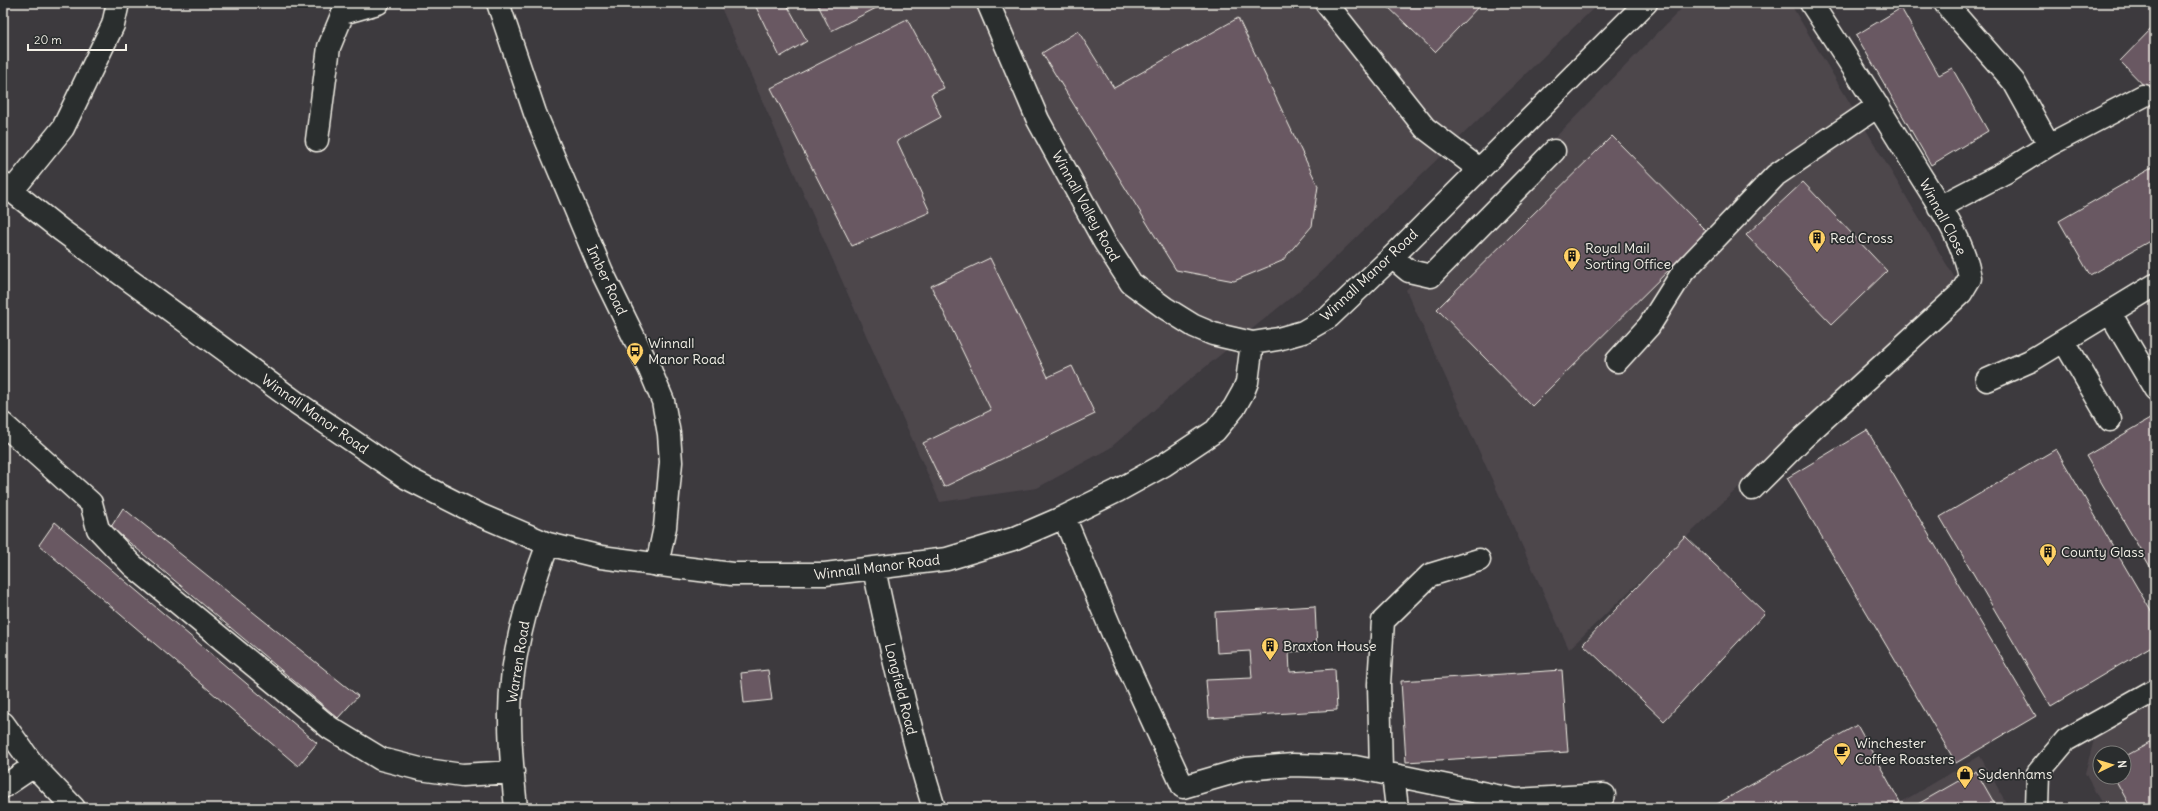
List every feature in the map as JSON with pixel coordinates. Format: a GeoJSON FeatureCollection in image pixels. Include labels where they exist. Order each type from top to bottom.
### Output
{"type":"FeatureCollection","features":[{"type":"Feature","properties":{"kind":"street"},"geometry":{"type":"LineString","coordinates":[[8,188],[63,128],[113,25],[118,3]]}},
{"type":"Feature","properties":{"kind":"street"},"geometry":{"type":"LineString","coordinates":[[317,140],[329,47],[343,13],[378,3]]}},
{"type":"Feature","properties":{"kind":"street","name":"Imber Road"},"geometry":{"type":"LineString","coordinates":[[498,3],[535,113],[602,272],[650,370],[663,401],[669,434],[671,462],[665,527],[657,565]]}},
{"type":"Feature","properties":{"kind":"street","name":"Winnall Valley Road"},"geometry":{"type":"LineString","coordinates":[[988,3],[1038,120],[1104,241],[1131,283],[1165,308],[1194,326],[1213,334],[1252,343]]}},
{"type":"Feature","properties":{"kind":"street"},"geometry":{"type":"LineString","coordinates":[[1326,3],[1425,128],[1479,169]]}},
{"type":"Feature","properties":{"kind":"street","name":"Winnall Manor Road"},"geometry":{"type":"LineString","coordinates":[[8,188],[61,230],[285,394],[407,478],[480,515],[548,544],[601,558],[732,574],[826,574],[874,569],[947,559],[1012,540],[1064,517],[1164,465],[1215,431],[1234,408],[1243,392],[1247,382],[1252,343],[1278,339],[1303,332],[1329,317],[1392,257],[1646,3]]}},
{"type":"Feature","properties":{"kind":"street","name":"Winnall Close"},"geometry":{"type":"LineString","coordinates":[[1752,489],[1803,438],[1961,294],[1970,278],[1967,263],[1939,207],[1878,106],[1811,3]]}},
{"type":"Feature","properties":{"kind":"street"},"geometry":{"type":"LineString","coordinates":[[1945,3],[2014,82],[2049,145]]}},
{"type":"Feature","properties":{"kind":"street"},"geometry":{"type":"LineString","coordinates":[[1939,207],[2006,172],[2049,145],[2143,96]]}},
{"type":"Feature","properties":{"kind":"street"},"geometry":{"type":"LineString","coordinates":[[1617,361],[1649,326],[1683,272],[1776,175],[1878,106]]}},
{"type":"Feature","properties":{"kind":"street"},"geometry":{"type":"LineString","coordinates":[[1392,257],[1409,271],[1431,276],[1554,151]]}},
{"type":"Feature","properties":{"kind":"street"},"geometry":{"type":"LineString","coordinates":[[1987,380],[2030,362],[2155,285]]}},
{"type":"Feature","properties":{"kind":"street"},"geometry":{"type":"LineString","coordinates":[[2110,313],[2155,389]]}},
{"type":"Feature","properties":{"kind":"street"},"geometry":{"type":"LineString","coordinates":[[2064,341],[2110,420]]}},
{"type":"Feature","properties":{"kind":"street"},"geometry":{"type":"LineString","coordinates":[[3,424],[91,503],[98,530],[132,565],[330,728],[381,759],[400,764],[462,775],[513,772]]}},
{"type":"Feature","properties":{"kind":"street"},"geometry":{"type":"LineString","coordinates":[[1064,517],[1113,634],[1183,787],[1245,769],[1293,764],[1355,767],[1387,773],[1516,804],[1604,796]]}},
{"type":"Feature","properties":{"kind":"street","name":"Warren Road"},"geometry":{"type":"LineString","coordinates":[[516,808],[510,718],[514,670],[529,594],[548,544]]}},
{"type":"Feature","properties":{"kind":"street"},"geometry":{"type":"LineString","coordinates":[[1397,808],[1387,773],[1379,684],[1383,621],[1430,575],[1479,560]]}},
{"type":"Feature","properties":{"kind":"street","name":"Longfield Road"},"geometry":{"type":"LineString","coordinates":[[874,569],[897,679],[914,744],[934,808]]}},
{"type":"Feature","properties":{"kind":"street"},"geometry":{"type":"LineString","coordinates":[[2037,808],[2038,773],[2066,740],[2155,690]]}},
{"type":"Feature","properties":{"kind":"street"},"geometry":{"type":"LineString","coordinates":[[3,723],[34,766],[74,808]]}},
{"type":"Feature","properties":{"kind":"street"},"geometry":{"type":"LineString","coordinates":[[3,787],[34,766]]}},
{"type":"Feature","properties":{"kind":"shaded area"},"geometry":{"type":"Polygon","coordinates":[[[719,3],[1599,3],[1310,282],[1182,386],[1110,448],[1037,488],[940,502],[719,3]]]}},
{"type":"Feature","properties":{"kind":"shaded area"},"geometry":{"type":"Polygon","coordinates":[[[1687,3],[1790,3],[1956,280],[1569,649],[1406,290],[1687,3]]]}},
{"type":"Feature","properties":{"kind":"shaded area"},"geometry":{"type":"Polygon","coordinates":[[[2155,705],[2155,808],[2104,808],[2085,773],[2092,747],[2092,785],[2132,785],[2132,745],[2093,745],[2095,736],[2155,705]]]}},
{"type":"Feature","properties":{"kind":"shaded area"},"geometry":{"type":"Polygon","coordinates":[[[1980,756],[2009,808],[1891,808],[1980,756]]]}},
{"type":"Feature","properties":{"kind":"building"},"geometry":{"type":"Polygon","coordinates":[[[759,3],[786,3],[807,41],[780,57],[755,5],[759,3]]]}},
{"type":"Feature","properties":{"kind":"building"},"geometry":{"type":"Polygon","coordinates":[[[817,3],[886,3],[831,31],[817,3]]]}},
{"type":"Feature","properties":{"kind":"building"},"geometry":{"type":"Polygon","coordinates":[[[1384,3],[1482,3],[1435,52],[1384,3]]]}},
{"type":"Feature","properties":{"kind":"building"},"geometry":{"type":"Polygon","coordinates":[[[1901,8],[1939,75],[1952,68],[1988,131],[1931,165],[1856,35],[1901,8]]]}},
{"type":"Feature","properties":{"kind":"building"},"geometry":{"type":"Polygon","coordinates":[[[1238,18],[1318,186],[1312,226],[1282,261],[1234,281],[1176,270],[1042,53],[1078,31],[1114,88],[1238,18]]]}},
{"type":"Feature","properties":{"kind":"building"},"geometry":{"type":"Polygon","coordinates":[[[907,19],[944,88],[931,94],[941,117],[897,141],[930,212],[852,246],[771,88],[907,19]]]}},
{"type":"Feature","properties":{"kind":"building"},"geometry":{"type":"Polygon","coordinates":[[[2155,25],[2155,97],[2120,61],[2155,25]]]}},
{"type":"Feature","properties":{"kind":"building","name":"Royal Mail Sorting Office"},"geometry":{"type":"Polygon","coordinates":[[[1612,136],[1707,232],[1532,406],[1437,309],[1612,136]]]}},
{"type":"Feature","properties":{"kind":"building"},"geometry":{"type":"Polygon","coordinates":[[[2155,166],[2155,238],[2090,275],[2059,221],[2155,166]]]}},
{"type":"Feature","properties":{"kind":"building","name":"Red Cross"},"geometry":{"type":"Polygon","coordinates":[[[1803,182],[1887,271],[1832,324],[1746,235],[1803,182]]]}},
{"type":"Feature","properties":{"kind":"building"},"geometry":{"type":"Polygon","coordinates":[[[990,258],[1048,377],[1072,366],[1095,414],[944,487],[923,443],[991,410],[931,286],[990,258]]]}},
{"type":"Feature","properties":{"kind":"building","name":"County Glass"},"geometry":{"type":"Polygon","coordinates":[[[2155,416],[2155,575],[2086,456],[2155,416]]]}},
{"type":"Feature","properties":{"kind":"building"},"geometry":{"type":"Polygon","coordinates":[[[1867,430],[2036,716],[1956,763],[1787,478],[1867,430]]]}},
{"type":"Feature","properties":{"kind":"building","name":"County Glass"},"geometry":{"type":"Polygon","coordinates":[[[2056,449],[2155,618],[2155,644],[2051,706],[1940,517],[2056,449]]]}},
{"type":"Feature","properties":{"kind":"building"},"geometry":{"type":"Polygon","coordinates":[[[123,508],[358,696],[338,718],[111,527],[123,508]]]}},
{"type":"Feature","properties":{"kind":"building"},"geometry":{"type":"Polygon","coordinates":[[[55,522],[317,743],[298,766],[39,545],[55,522]]]}},
{"type":"Feature","properties":{"kind":"building"},"geometry":{"type":"Polygon","coordinates":[[[1685,536],[1765,613],[1664,721],[1583,644],[1685,536]]]}},
{"type":"Feature","properties":{"kind":"building","name":"Braxton House"},"geometry":{"type":"Polygon","coordinates":[[[1315,606],[1317,650],[1289,652],[1290,672],[1335,669],[1337,710],[1209,718],[1206,680],[1252,678],[1250,651],[1217,653],[1215,612],[1315,606]]]}},
{"type":"Feature","properties":{"kind":"building"},"geometry":{"type":"Polygon","coordinates":[[[768,670],[772,700],[744,703],[741,673],[768,670]]]}},
{"type":"Feature","properties":{"kind":"building"},"geometry":{"type":"Polygon","coordinates":[[[1562,670],[1568,752],[1406,762],[1401,681],[1562,670]]]}},
{"type":"Feature","properties":{"kind":"building"},"geometry":{"type":"Polygon","coordinates":[[[1857,725],[1900,802],[1889,808],[1710,808],[1857,725]]]}},
{"type":"Feature","properties":{"kind":"building"},"geometry":{"type":"Polygon","coordinates":[[[2155,740],[2155,808],[2131,808],[2118,785],[2132,785],[2132,753],[2155,740]]]}},
{"type":"Feature","properties":{"kind":"building","name":"Sydenhams"},"geometry":{"type":"Polygon","coordinates":[[[1976,771],[1997,808],[1911,808],[1976,771]]]}},
{"type":"Feature","properties":{"kind":"place","name":"Red Cross"},"geometry":{"type":"Point","coordinates":[1817,253]}},
{"type":"Feature","properties":{"kind":"place","name":"Royal Mail Sorting Office"},"geometry":{"type":"Point","coordinates":[1572,271]}},
{"type":"Feature","properties":{"kind":"place","name":"Winnall Manor Road"},"geometry":{"type":"Point","coordinates":[635,366]}},
{"type":"Feature","properties":{"kind":"place","name":"County Glass"},"geometry":{"type":"Point","coordinates":[2048,567]}},
{"type":"Feature","properties":{"kind":"place","name":"Braxton House"},"geometry":{"type":"Point","coordinates":[1270,661]}},
{"type":"Feature","properties":{"kind":"place","name":"Winchester Coffee Roasters"},"geometry":{"type":"Point","coordinates":[1842,766]}},
{"type":"Feature","properties":{"kind":"place","name":"Sydenhams"},"geometry":{"type":"Point","coordinates":[1965,789]}}]}
